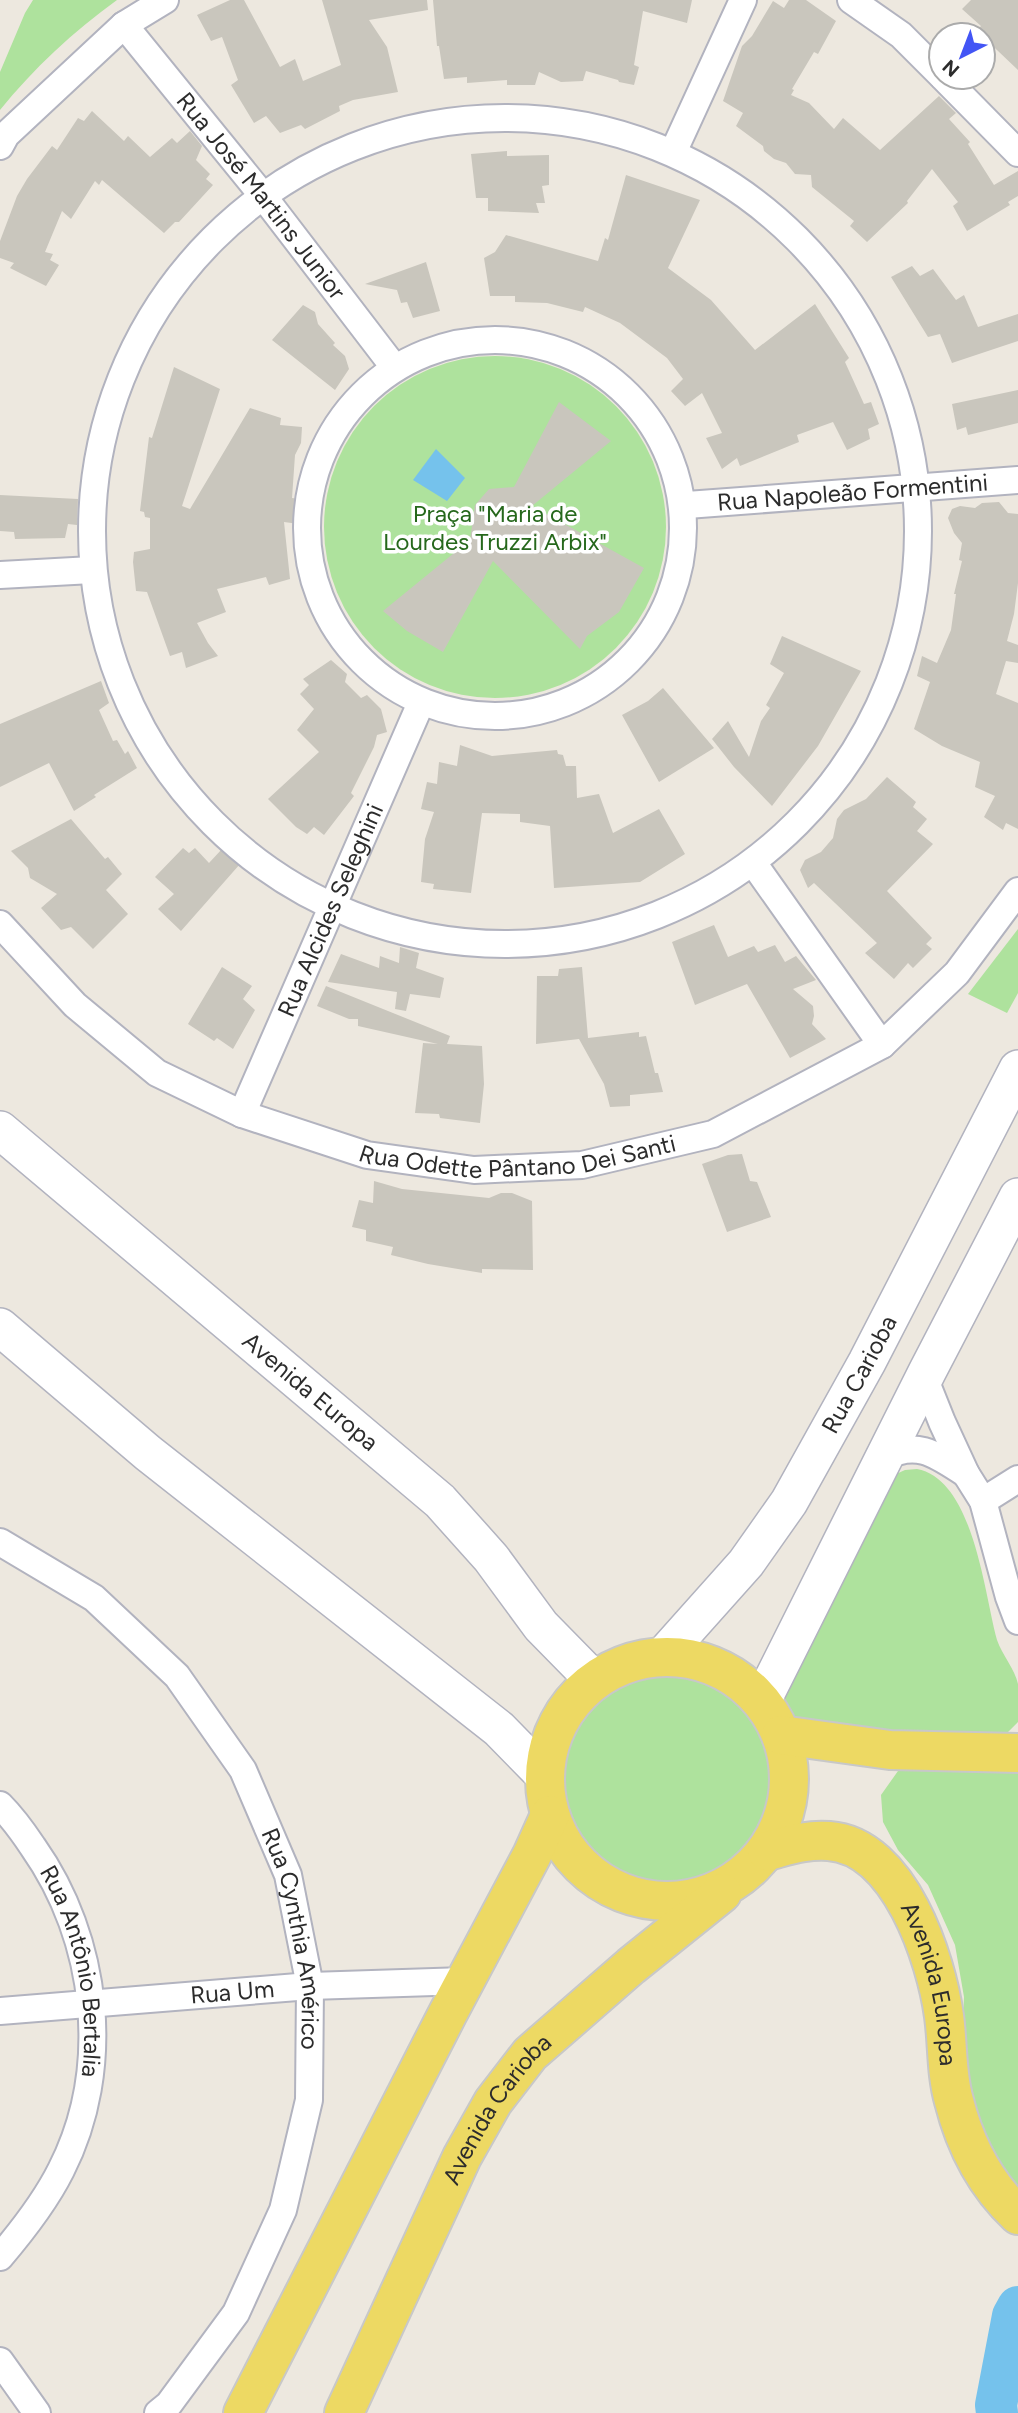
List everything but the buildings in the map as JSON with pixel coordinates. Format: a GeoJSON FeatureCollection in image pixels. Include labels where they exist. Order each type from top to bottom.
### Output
{"type":"FeatureCollection","features":[{"type":"Feature","properties":{"kind":"main road","name":"Rua Carioba"},"geometry":{"type":"LineString","coordinates":[[663,1656],[746,1563],[789,1502],[867,1362],[1018,1069]]}},
{"type":"Feature","properties":{"kind":"main road","name":"Avenida Europa"},"geometry":{"type":"LineString","coordinates":[[0,1130],[440,1501],[491,1558],[541,1626],[594,1680]]}},
{"type":"Feature","properties":{"kind":"main road"},"geometry":{"type":"LineString","coordinates":[[762,1701],[1018,1197]]}},
{"type":"Feature","properties":{"kind":"main road"},"geometry":{"type":"LineString","coordinates":[[0,1326],[148,1453],[499,1729],[545,1776]]}},
{"type":"Feature","properties":{"kind":"main road"},"geometry":{"type":"LineString","coordinates":[[663,1656],[700,1661],[734,1676],[762,1701],[781,1735],[789,1765],[789,1795],[781,1824],[754,1864],[708,1895],[669,1901],[630,1895],[595,1878],[568,1850],[550,1815],[545,1776],[551,1739],[568,1706],[594,1680],[627,1663],[663,1656]]}},
{"type":"Feature","properties":{"kind":"main road"},"geometry":{"type":"LineString","coordinates":[[781,1735],[890,1750],[1018,1753]]}},
{"type":"Feature","properties":{"kind":"main road"},"geometry":{"type":"LineString","coordinates":[[243,2413],[532,1855],[550,1815]]}},
{"type":"Feature","properties":{"kind":"main road","name":"Avenida Europa"},"geometry":{"type":"LineString","coordinates":[[754,1864],[806,1841],[832,1841],[854,1848],[892,1880],[910,1907],[927,1944],[938,1979],[945,2019],[948,2072],[960,2124],[971,2153],[987,2180],[1018,2215]]}},
{"type":"Feature","properties":{"kind":"main road","name":"Avenida Carioba"},"geometry":{"type":"LineString","coordinates":[[344,2413],[462,2157],[493,2102],[530,2054],[754,1864]]}},
{"type":"Feature","properties":{"kind":"street"},"geometry":{"type":"LineString","coordinates":[[0,146],[6,135],[124,25],[165,0]]}},
{"type":"Feature","properties":{"kind":"street"},"geometry":{"type":"LineString","coordinates":[[676,146],[743,0]]}},
{"type":"Feature","properties":{"kind":"street"},"geometry":{"type":"LineString","coordinates":[[851,0],[901,34],[927,61]]}},
{"type":"Feature","properties":{"kind":"street","name":"Rua José Martins Junior"},"geometry":{"type":"LineString","coordinates":[[124,25],[263,196],[394,367]]}},
{"type":"Feature","properties":{"kind":"street"},"geometry":{"type":"LineString","coordinates":[[957,91],[1018,153]]}},
{"type":"Feature","properties":{"kind":"street"},"geometry":{"type":"LineString","coordinates":[[553,121],[676,146],[758,201],[843,284],[901,387],[920,488],[905,635],[852,758],[754,864],[656,915],[547,949],[437,938],[333,905],[219,830],[135,734],[93,608],[90,491],[119,377],[178,276],[263,196],[353,148],[451,122],[553,121]]}},
{"type":"Feature","properties":{"kind":"street"},"geometry":{"type":"LineString","coordinates":[[521,340],[579,358],[628,393],[663,441],[687,505],[682,557],[664,614],[630,661],[582,696],[526,715],[466,714],[420,705],[362,662],[327,615],[308,559],[307,500],[324,444],[358,396],[394,367],[460,341],[521,340]]}},
{"type":"Feature","properties":{"kind":"street","name":"Rua Napoleão Formentini"},"geometry":{"type":"LineString","coordinates":[[687,505],[1018,480]]}},
{"type":"Feature","properties":{"kind":"street"},"geometry":{"type":"LineString","coordinates":[[0,575],[92,570]]}},
{"type":"Feature","properties":{"kind":"street","name":"Rua Alcides Seleghini"},"geometry":{"type":"LineString","coordinates":[[242,1114],[420,705]]}},
{"type":"Feature","properties":{"kind":"street"},"geometry":{"type":"LineString","coordinates":[[754,864],[882,1045]]}},
{"type":"Feature","properties":{"kind":"street","name":"Rua Odette Pântano Dei Santi"},"geometry":{"type":"LineString","coordinates":[[0,924],[75,1005],[158,1073],[242,1114],[367,1155],[474,1170],[582,1165],[713,1134],[882,1045],[957,972],[1018,891]]}},
{"type":"Feature","properties":{"kind":"street"},"geometry":{"type":"LineString","coordinates":[[927,1372],[928,1387],[966,1474],[983,1501],[1015,1605]]}},
{"type":"Feature","properties":{"kind":"street"},"geometry":{"type":"LineString","coordinates":[[885,1457],[898,1450],[929,1451],[966,1474]]}},
{"type":"Feature","properties":{"kind":"street"},"geometry":{"type":"LineString","coordinates":[[983,1501],[1018,1479]]}},
{"type":"Feature","properties":{"kind":"street","name":"Rua Cynthia Américo"},"geometry":{"type":"LineString","coordinates":[[0,1542],[94,1598],[177,1676],[236,1759],[288,1875],[310,1986],[309,2100],[283,2210],[236,2313],[169,2404],[158,2413]]}},
{"type":"Feature","properties":{"kind":"street","name":"Rua Antônio Bertalia"},"geometry":{"type":"LineString","coordinates":[[0,1805],[13,1817],[52,1874],[79,1936],[92,2003],[92,2060],[81,2116],[56,2178],[33,2217],[0,2257]]}},
{"type":"Feature","properties":{"kind":"street","name":"Rua Um"},"geometry":{"type":"LineString","coordinates":[[0,2011],[310,1986],[465,1981]]}},
{"type":"Feature","properties":{"kind":"street"},"geometry":{"type":"LineString","coordinates":[[0,2361],[37,2413]]}},
{"type":"Feature","properties":{"kind":"green space"},"geometry":{"type":"Polygon","coordinates":[[[33,0],[117,0],[55,51],[0,110],[0,72],[33,0]]]}},
{"type":"Feature","properties":{"kind":"green space","name":"Praça \"Maria de Lourdes Truzzi Arbix\""},"geometry":{"type":"Polygon","coordinates":[[[495,356],[528,359],[560,369],[590,385],[616,406],[637,432],[653,462],[663,494],[666,527],[663,560],[653,592],[637,622],[616,648],[590,669],[560,685],[528,695],[495,698],[462,695],[430,685],[400,669],[374,648],[353,622],[337,592],[327,560],[324,527],[327,494],[337,462],[353,432],[374,406],[400,385],[430,369],[462,359],[495,356]]]}},
{"type":"Feature","properties":{"kind":"green space"},"geometry":{"type":"Polygon","coordinates":[[[1018,929],[1018,993],[1007,1013],[968,994],[1018,929]]]}},
{"type":"Feature","properties":{"kind":"green space"},"geometry":{"type":"Polygon","coordinates":[[[917,1469],[936,1478],[952,1494],[974,1541],[997,1640],[1018,1684],[1018,1722],[997,1738],[798,1725],[790,1717],[782,1695],[894,1475],[917,1469]]]}},
{"type":"Feature","properties":{"kind":"green space"},"geometry":{"type":"Polygon","coordinates":[[[667,1667],[689,1669],[719,1680],[737,1692],[753,1708],[765,1726],[773,1746],[778,1778],[776,1800],[765,1830],[753,1848],[737,1864],[719,1876],[699,1884],[667,1889],[645,1887],[615,1876],[597,1864],[581,1848],[569,1830],[561,1810],[556,1778],[558,1756],[569,1726],[581,1708],[597,1692],[615,1680],[635,1672],[667,1667]]]}},
{"type":"Feature","properties":{"kind":"green space"},"geometry":{"type":"Polygon","coordinates":[[[917,1767],[1018,1768],[1018,2188],[978,2136],[962,2044],[964,1997],[955,1945],[928,1885],[898,1850],[883,1822],[881,1795],[898,1771],[917,1767]]]}},
{"type":"Feature","properties":{"kind":"water"},"geometry":{"type":"Polygon","coordinates":[[[436,449],[465,478],[447,501],[413,480],[436,449]]]}},
{"type":"Feature","properties":{"kind":"waterway"},"geometry":{"type":"LineString","coordinates":[[997,2413],[996,2405],[1013,2316],[1018,2307]]}}]}
